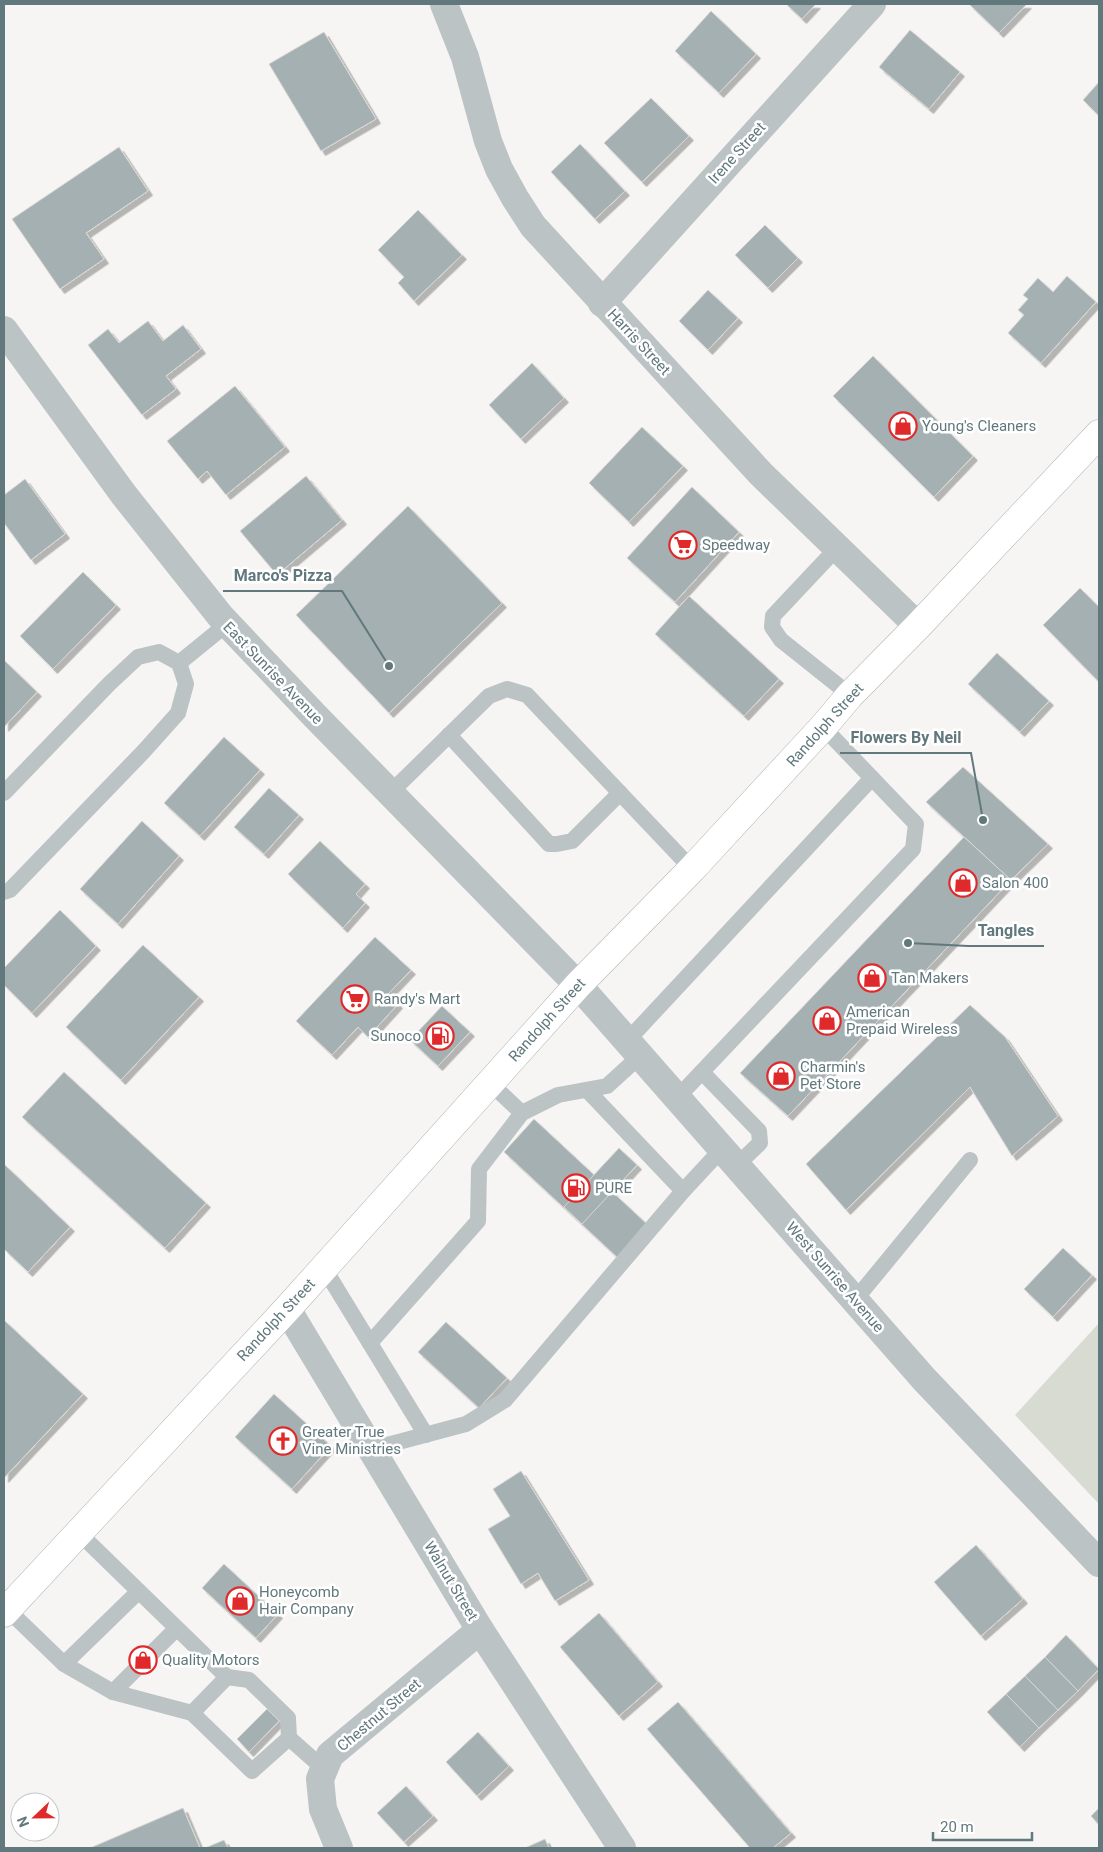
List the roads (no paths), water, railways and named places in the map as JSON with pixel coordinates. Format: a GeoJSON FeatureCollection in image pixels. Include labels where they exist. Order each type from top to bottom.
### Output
{"type":"FeatureCollection","features":[{"type":"Feature","properties":{"kind":"main road","name":"Randolph Street"},"geometry":{"type":"LineString","coordinates":[[5,1611],[287,1309],[578,985],[692,869],[823,727],[850,695],[1099,436]]}},
{"type":"Feature","properties":{"kind":"street","name":"Harris Street"},"geometry":{"type":"LineString","coordinates":[[444,4],[465,57],[488,141],[499,169],[533,226],[761,474],[918,626]]}},
{"type":"Feature","properties":{"kind":"street","name":"Irene Street"},"geometry":{"type":"LineString","coordinates":[[602,303],[872,4]]}},
{"type":"Feature","properties":{"kind":"street","name":"East Sunrise Avenue"},"geometry":{"type":"LineString","coordinates":[[4,330],[124,495],[227,624],[578,985]]}},
{"type":"Feature","properties":{"kind":"street","name":"West Sunrise Avenue"},"geometry":{"type":"LineString","coordinates":[[578,985],[924,1378],[1099,1563]]}},
{"type":"Feature","properties":{"kind":"street","name":"Walnut Street"},"geometry":{"type":"LineString","coordinates":[[287,1309],[480,1630],[622,1848]]}},
{"type":"Feature","properties":{"kind":"street","name":"Chestnut Street"},"geometry":{"type":"LineString","coordinates":[[340,1848],[322,1809],[320,1779],[330,1756],[480,1630]]}},
{"type":"Feature","properties":{"kind":"lane"},"geometry":{"type":"LineString","coordinates":[[837,548],[773,616],[772,627],[781,640],[850,695]]}},
{"type":"Feature","properties":{"kind":"lane"},"geometry":{"type":"LineString","coordinates":[[179,662],[227,624]]}},
{"type":"Feature","properties":{"kind":"lane"},"geometry":{"type":"LineString","coordinates":[[4,793],[109,684],[138,657],[160,652],[179,662],[186,684],[178,713],[10,890],[4,892]]}},
{"type":"Feature","properties":{"kind":"lane"},"geometry":{"type":"LineString","coordinates":[[390,793],[489,696],[507,689],[527,695],[692,869]]}},
{"type":"Feature","properties":{"kind":"lane"},"geometry":{"type":"LineString","coordinates":[[677,1098],[912,849],[916,824],[823,727]]}},
{"type":"Feature","properties":{"kind":"lane"},"geometry":{"type":"LineString","coordinates":[[450,735],[550,844],[572,841],[620,793]]}},
{"type":"Feature","properties":{"kind":"lane"},"geometry":{"type":"LineString","coordinates":[[370,1343],[478,1221],[479,1169],[522,1113],[558,1095],[607,1086],[634,1049],[872,778]]}},
{"type":"Feature","properties":{"kind":"lane"},"geometry":{"type":"LineString","coordinates":[[372,1449],[466,1424],[505,1400],[683,1191],[729,1158],[760,1143],[759,1131],[702,1072]]}},
{"type":"Feature","properties":{"kind":"lane"},"geometry":{"type":"LineString","coordinates":[[490,1084],[522,1113]]}},
{"type":"Feature","properties":{"kind":"lane"},"geometry":{"type":"LineString","coordinates":[[587,1090],[683,1191]]}},
{"type":"Feature","properties":{"kind":"lane"},"geometry":{"type":"LineString","coordinates":[[855,1300],[970,1160]]}},
{"type":"Feature","properties":{"kind":"lane"},"geometry":{"type":"LineString","coordinates":[[324,1268],[426,1435]]}},
{"type":"Feature","properties":{"kind":"lane"},"geometry":{"type":"LineString","coordinates":[[78,1532],[226,1677],[249,1680],[288,1718],[289,1738],[324,1770]]}},
{"type":"Feature","properties":{"kind":"lane"},"geometry":{"type":"LineString","coordinates":[[64,1664],[138,1592]]}},
{"type":"Feature","properties":{"kind":"lane"},"geometry":{"type":"LineString","coordinates":[[5,1611],[64,1664],[113,1692],[192,1712],[252,1770],[289,1738]]}},
{"type":"Feature","properties":{"kind":"lane"},"geometry":{"type":"LineString","coordinates":[[113,1692],[176,1629]]}},
{"type":"Feature","properties":{"kind":"lane"},"geometry":{"type":"LineString","coordinates":[[192,1712],[226,1677]]}},
{"type":"Feature","properties":{"kind":"place","name":"Young's Cleaners"},"geometry":{"type":"Point","coordinates":[903,426]}},
{"type":"Feature","properties":{"kind":"place","name":"Speedway"},"geometry":{"type":"Point","coordinates":[683,545]}},
{"type":"Feature","properties":{"kind":"place","name":"Marco's Pizza"},"geometry":{"type":"Point","coordinates":[389,666]}},
{"type":"Feature","properties":{"kind":"place","name":"Flowers By Neil"},"geometry":{"type":"Point","coordinates":[983,820]}},
{"type":"Feature","properties":{"kind":"place","name":"Salon 400"},"geometry":{"type":"Point","coordinates":[963,883]}},
{"type":"Feature","properties":{"kind":"place","name":"Tangles"},"geometry":{"type":"Point","coordinates":[908,943]}},
{"type":"Feature","properties":{"kind":"place","name":"Tan Makers"},"geometry":{"type":"Point","coordinates":[872,978]}},
{"type":"Feature","properties":{"kind":"place","name":"Randy's Mart"},"geometry":{"type":"Point","coordinates":[355,999]}},
{"type":"Feature","properties":{"kind":"place","name":"American Prepaid Wireless"},"geometry":{"type":"Point","coordinates":[827,1021]}},
{"type":"Feature","properties":{"kind":"place","name":"Sunoco"},"geometry":{"type":"Point","coordinates":[440,1036]}},
{"type":"Feature","properties":{"kind":"place","name":"Charmin's Pet Store"},"geometry":{"type":"Point","coordinates":[781,1076]}},
{"type":"Feature","properties":{"kind":"place","name":"PURE"},"geometry":{"type":"Point","coordinates":[576,1188]}},
{"type":"Feature","properties":{"kind":"place","name":"Greater True Vine Ministries"},"geometry":{"type":"Point","coordinates":[283,1441]}},
{"type":"Feature","properties":{"kind":"place","name":"Honeycomb Hair Company"},"geometry":{"type":"Point","coordinates":[240,1601]}},
{"type":"Feature","properties":{"kind":"place","name":"Quality Motors"},"geometry":{"type":"Point","coordinates":[143,1660]}}]}
